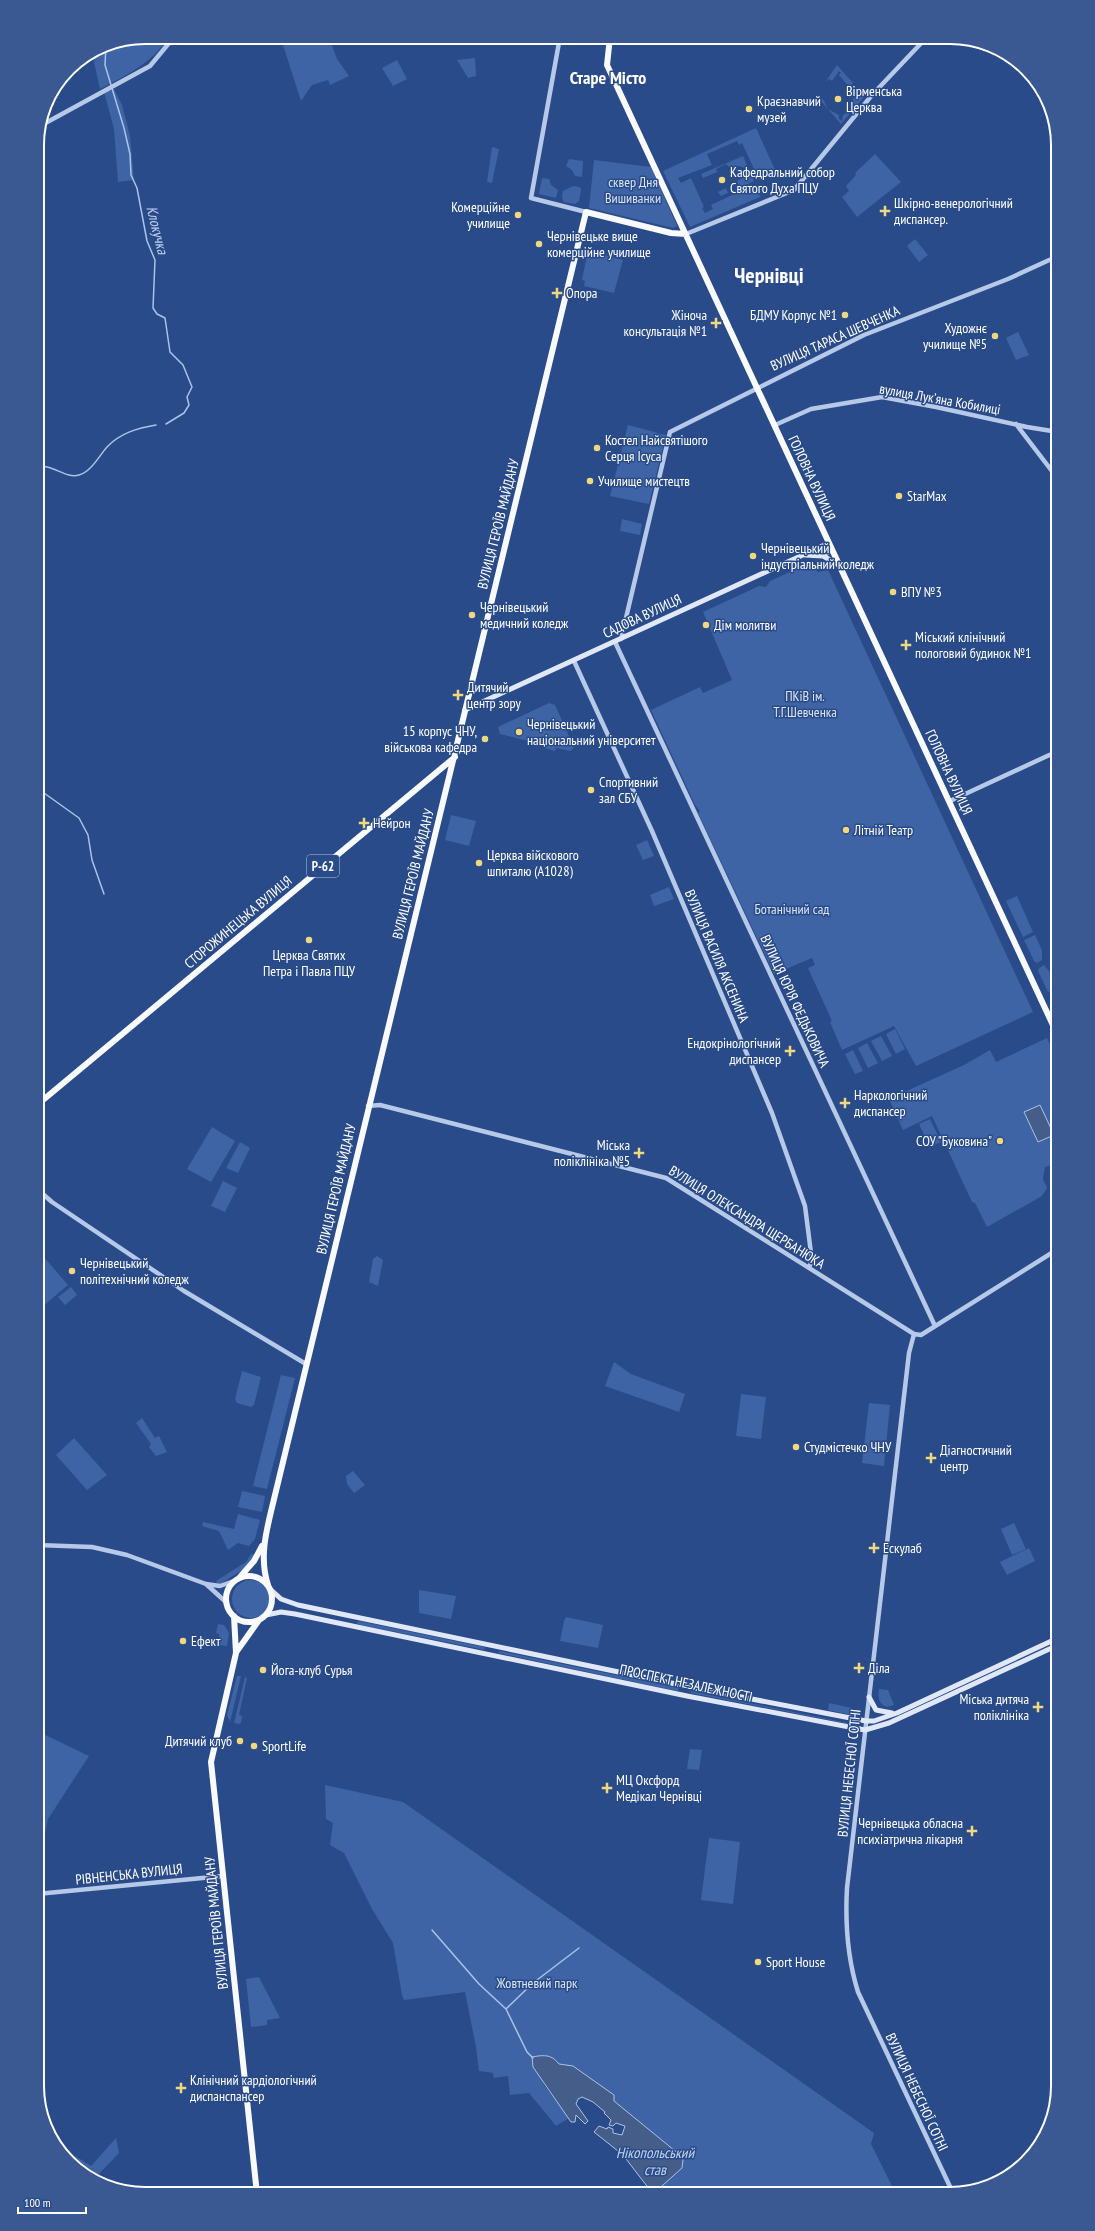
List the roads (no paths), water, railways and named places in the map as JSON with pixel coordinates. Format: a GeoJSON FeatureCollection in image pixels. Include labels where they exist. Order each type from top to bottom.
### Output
{"type":"FeatureCollection","features":[{"type":"Feature","properties":{"kind":"main road","name":"ГОЛОВНА ВУЛИЦЯ"},"geometry":{"type":"LineString","coordinates":[[609,44],[607,65],[756,389],[775,425],[1051,1021]]}},
{"type":"Feature","properties":{"kind":"main road"},"geometry":{"type":"LineString","coordinates":[[586,212],[671,233],[686,234]]}},
{"type":"Feature","properties":{"kind":"main road","name":"ВУЛИЦЯ ГЕРОЇВ МАЙДАНУ"},"geometry":{"type":"LineString","coordinates":[[264,1542],[368,1106],[466,710],[586,212]]}},
{"type":"Feature","properties":{"kind":"main road"},"geometry":{"type":"LineString","coordinates":[[823,556],[829,552],[830,545]]}},
{"type":"Feature","properties":{"kind":"main road","name":"САДОВА ВУЛИЦЯ"},"geometry":{"type":"LineString","coordinates":[[466,710],[574,662],[802,555],[830,545]]}},
{"type":"Feature","properties":{"kind":"main road"},"geometry":{"type":"LineString","coordinates":[[802,555],[823,556],[839,565]]}},
{"type":"Feature","properties":{"kind":"main road","name":"СТОРОЖИНЕЦЬКА ВУЛИЦЯ"},"geometry":{"type":"LineString","coordinates":[[44,1099],[454,757]]}},
{"type":"Feature","properties":{"kind":"main road"},"geometry":{"type":"LineString","coordinates":[[236,1653],[234,1616],[227,1603],[227,1594],[236,1580],[254,1561],[264,1542]]}},
{"type":"Feature","properties":{"kind":"main road"},"geometry":{"type":"LineString","coordinates":[[236,1653],[259,1620],[266,1615],[272,1601],[263,1566],[264,1542]]}},
{"type":"Feature","properties":{"kind":"main road"},"geometry":{"type":"LineString","coordinates":[[236,1580],[253,1576],[262,1580],[269,1587]]}},
{"type":"Feature","properties":{"kind":"main road","name":"ПРОСПЕКТ НЕЗАЛЕЖНОСТІ"},"geometry":{"type":"LineString","coordinates":[[269,1587],[281,1599],[298,1604],[700,1689],[866,1721],[874,1721],[897,1712],[1051,1641]]}},
{"type":"Feature","properties":{"kind":"main road","name":"ПРОСПЕКТ НЕЗАЛЕЖНОСТІ"},"geometry":{"type":"LineString","coordinates":[[266,1615],[281,1612],[295,1614],[704,1700],[865,1730],[889,1723],[1051,1648]]}},
{"type":"Feature","properties":{"kind":"main road"},"geometry":{"type":"LineString","coordinates":[[234,1616],[246,1621],[259,1620]]}},
{"type":"Feature","properties":{"kind":"main road","name":"ВУЛИЦЯ ГЕРОЇВ МАЙДАНУ"},"geometry":{"type":"LineString","coordinates":[[236,1653],[211,1762],[256,2187]]}},
{"type":"Feature","properties":{"kind":"main road"},"geometry":{"type":"LineString","coordinates":[[869,1697],[872,1704],[880,1712],[897,1712]]}},
{"type":"Feature","properties":{"kind":"street"},"geometry":{"type":"LineString","coordinates":[[46,123],[116,86],[150,66],[168,44]]}},
{"type":"Feature","properties":{"kind":"street"},"geometry":{"type":"LineString","coordinates":[[559,44],[531,198],[586,212]]}},
{"type":"Feature","properties":{"kind":"street"},"geometry":{"type":"LineString","coordinates":[[686,234],[794,190],[872,95],[920,44]]}},
{"type":"Feature","properties":{"kind":"street","name":"ВУЛИЦЯ ТАРАСА ШЕВЧЕНКА"},"geometry":{"type":"LineString","coordinates":[[621,639],[670,432],[864,334],[1008,280],[1051,259]]}},
{"type":"Feature","properties":{"kind":"street","name":"вулиця Лукʼяна Кобилиці"},"geometry":{"type":"LineString","coordinates":[[775,425],[811,408],[882,398],[1051,431]]}},
{"type":"Feature","properties":{"kind":"street"},"geometry":{"type":"LineString","coordinates":[[1016,424],[1051,470]]}},
{"type":"Feature","properties":{"kind":"street","name":"ВУЛИЦЯ ЮРІЯ ФЕДЬКОВИЧА"},"geometry":{"type":"LineString","coordinates":[[615,642],[935,1326]]}},
{"type":"Feature","properties":{"kind":"street","name":"ВУЛИЦЯ ВАСИЛЯ АКСЕНИНА"},"geometry":{"type":"LineString","coordinates":[[574,662],[652,831],[772,1113],[805,1206],[812,1261],[809,1267]]}},
{"type":"Feature","properties":{"kind":"street"},"geometry":{"type":"LineString","coordinates":[[950,801],[1051,754]]}},
{"type":"Feature","properties":{"kind":"street","name":"ВУЛИЦЯ ОЛЕКСАНДРА ЩЕРБАНЮКА"},"geometry":{"type":"LineString","coordinates":[[368,1106],[380,1105],[666,1178],[914,1334]]}},
{"type":"Feature","properties":{"kind":"street"},"geometry":{"type":"LineString","coordinates":[[44,1195],[184,1291],[306,1364]]}},
{"type":"Feature","properties":{"kind":"street"},"geometry":{"type":"LineString","coordinates":[[914,1334],[921,1335],[1051,1253]]}},
{"type":"Feature","properties":{"kind":"street","name":"ВУЛИЦЯ НЕБЕСНОЇ СОТНІ"},"geometry":{"type":"LineString","coordinates":[[914,1334],[910,1353],[866,1721],[847,1888],[846,1918],[850,1960],[865,2009],[950,2187]]}},
{"type":"Feature","properties":{"kind":"street"},"geometry":{"type":"LineString","coordinates":[[44,1545],[106,1548],[206,1584],[220,1586],[236,1580]]}},
{"type":"Feature","properties":{"kind":"street"},"geometry":{"type":"LineString","coordinates":[[206,1584],[227,1603]]}},
{"type":"Feature","properties":{"kind":"street","name":"РІВНЕНСЬКА ВУЛИЦЯ"},"geometry":{"type":"LineString","coordinates":[[44,1893],[223,1876]]}},
{"type":"Feature","properties":{"kind":"water"},"geometry":{"type":"Polygon","coordinates":[[[1040,1105],[1051,1129],[1051,1136],[1038,1142],[1024,1112],[1040,1105]]]}},
{"type":"Feature","properties":{"kind":"water","name":"Нікопольський став"},"geometry":{"type":"Polygon","coordinates":[[[532,2057],[550,2057],[559,2064],[573,2066],[614,2095],[614,2101],[680,2155],[683,2160],[682,2168],[661,2187],[648,2187],[623,2155],[594,2132],[599,2126],[607,2129],[608,2127],[613,2129],[613,2133],[622,2135],[625,2126],[616,2123],[613,2126],[609,2125],[611,2120],[604,2113],[605,2112],[593,2102],[582,2097],[578,2099],[576,2104],[588,2121],[585,2124],[576,2115],[575,2122],[571,2122],[533,2067],[532,2057]]]}},
{"type":"Feature","properties":{"kind":"waterway","name":"Клокучка"},"geometry":{"type":"LineString","coordinates":[[106,52],[105,65],[124,128],[130,154],[131,175],[137,188],[147,241],[155,260],[153,308],[157,314],[165,318],[170,352],[183,365],[192,387],[187,397],[189,405],[184,413],[166,424]]}},
{"type":"Feature","properties":{"kind":"waterway","name":"Клокучка"},"geometry":{"type":"LineString","coordinates":[[44,466],[69,475],[79,475],[87,471],[107,447],[118,438],[136,430],[156,425]]}},
{"type":"Feature","properties":{"kind":"waterway"},"geometry":{"type":"LineString","coordinates":[[44,793],[79,818],[88,835],[92,860],[104,894]]}},
{"type":"Feature","properties":{"kind":"waterway"},"geometry":{"type":"LineString","coordinates":[[432,1930],[479,1984],[506,2009],[527,2052],[533,2058]]}},
{"type":"Feature","properties":{"kind":"waterway"},"geometry":{"type":"LineString","coordinates":[[506,2009],[533,1983],[579,1948]]}},
{"type":"Feature","properties":{"kind":"place","name":"Вірменська Церква"},"geometry":{"type":"Point","coordinates":[838,99]}},
{"type":"Feature","properties":{"kind":"place","name":"Краєзнавчий музей"},"geometry":{"type":"Point","coordinates":[749,109]}},
{"type":"Feature","properties":{"kind":"place","name":"Кафедральний собор Святого Духа ПЦУ"},"geometry":{"type":"Point","coordinates":[722,180]}},
{"type":"Feature","properties":{"kind":"place","name":"Шкірно-венерологічний диспансер."},"geometry":{"type":"Point","coordinates":[885,211]}},
{"type":"Feature","properties":{"kind":"place","name":"Комерційне училище"},"geometry":{"type":"Point","coordinates":[518,215]}},
{"type":"Feature","properties":{"kind":"place","name":"Чернівецьке вище комерційне училище"},"geometry":{"type":"Point","coordinates":[539,244]}},
{"type":"Feature","properties":{"kind":"place","name":"Опора"},"geometry":{"type":"Point","coordinates":[557,293]}},
{"type":"Feature","properties":{"kind":"place","name":"БДМУ Корпус №1"},"geometry":{"type":"Point","coordinates":[845,315]}},
{"type":"Feature","properties":{"kind":"place","name":"Жіноча консультація №1"},"geometry":{"type":"Point","coordinates":[716,323]}},
{"type":"Feature","properties":{"kind":"place","name":"Художнє училище №5"},"geometry":{"type":"Point","coordinates":[995,336]}},
{"type":"Feature","properties":{"kind":"place","name":"Костел Найсвятішого Серця Ісуса"},"geometry":{"type":"Point","coordinates":[597,448]}},
{"type":"Feature","properties":{"kind":"place","name":"Училище мистецтв"},"geometry":{"type":"Point","coordinates":[590,481]}},
{"type":"Feature","properties":{"kind":"place","name":"StarMax"},"geometry":{"type":"Point","coordinates":[899,496]}},
{"type":"Feature","properties":{"kind":"place","name":"Чернівецький індустріальний коледж"},"geometry":{"type":"Point","coordinates":[753,556]}},
{"type":"Feature","properties":{"kind":"place","name":"ВПУ №3"},"geometry":{"type":"Point","coordinates":[893,592]}},
{"type":"Feature","properties":{"kind":"place","name":"Чернівецький медичний коледж"},"geometry":{"type":"Point","coordinates":[472,615]}},
{"type":"Feature","properties":{"kind":"place","name":"Дім молитви"},"geometry":{"type":"Point","coordinates":[706,625]}},
{"type":"Feature","properties":{"kind":"place","name":"Міський клінічний пологовий будинок №1"},"geometry":{"type":"Point","coordinates":[906,645]}},
{"type":"Feature","properties":{"kind":"place","name":"Дитячий центр зору"},"geometry":{"type":"Point","coordinates":[458,695]}},
{"type":"Feature","properties":{"kind":"place","name":"Чернівецький національний університет"},"geometry":{"type":"Point","coordinates":[519,732]}},
{"type":"Feature","properties":{"kind":"place","name":"15 корпус ЧНУ, військова кафедра"},"geometry":{"type":"Point","coordinates":[485,739]}},
{"type":"Feature","properties":{"kind":"place","name":"Спортивний зал СБУ"},"geometry":{"type":"Point","coordinates":[591,790]}},
{"type":"Feature","properties":{"kind":"place","name":"Нейрон"},"geometry":{"type":"Point","coordinates":[364,823]}},
{"type":"Feature","properties":{"kind":"place","name":"Літній Театр"},"geometry":{"type":"Point","coordinates":[846,830]}},
{"type":"Feature","properties":{"kind":"place","name":"Церква війскового шпиталю (А1028)"},"geometry":{"type":"Point","coordinates":[479,863]}},
{"type":"Feature","properties":{"kind":"place","name":"Церква Святих Петра і Павла ПЦУ"},"geometry":{"type":"Point","coordinates":[309,940]}},
{"type":"Feature","properties":{"kind":"place","name":"Ендокрінологічний диспансер"},"geometry":{"type":"Point","coordinates":[790,1051]}},
{"type":"Feature","properties":{"kind":"place","name":"Наркологічний диспансер"},"geometry":{"type":"Point","coordinates":[845,1103]}},
{"type":"Feature","properties":{"kind":"place","name":"СОУ \"Буковина\""},"geometry":{"type":"Point","coordinates":[1000,1141]}},
{"type":"Feature","properties":{"kind":"place","name":"Міська поліклініка №5"},"geometry":{"type":"Point","coordinates":[639,1153]}},
{"type":"Feature","properties":{"kind":"place","name":"Чернівецький політехнічний коледж"},"geometry":{"type":"Point","coordinates":[72,1271]}},
{"type":"Feature","properties":{"kind":"place","name":"Студмістечко ЧНУ"},"geometry":{"type":"Point","coordinates":[796,1447]}},
{"type":"Feature","properties":{"kind":"place","name":"Діагностичний центр"},"geometry":{"type":"Point","coordinates":[931,1458]}},
{"type":"Feature","properties":{"kind":"place","name":"Ескулаб"},"geometry":{"type":"Point","coordinates":[874,1548]}},
{"type":"Feature","properties":{"kind":"place","name":"Ефект"},"geometry":{"type":"Point","coordinates":[183,1641]}},
{"type":"Feature","properties":{"kind":"place","name":"Діла"},"geometry":{"type":"Point","coordinates":[859,1668]}},
{"type":"Feature","properties":{"kind":"place","name":"Йога-клуб Сурья"},"geometry":{"type":"Point","coordinates":[263,1670]}},
{"type":"Feature","properties":{"kind":"place","name":"Міська дитяча поліклініка"},"geometry":{"type":"Point","coordinates":[1038,1707]}},
{"type":"Feature","properties":{"kind":"place","name":"Дитячий клуб"},"geometry":{"type":"Point","coordinates":[240,1741]}},
{"type":"Feature","properties":{"kind":"place","name":"SportLife"},"geometry":{"type":"Point","coordinates":[254,1746]}},
{"type":"Feature","properties":{"kind":"place","name":"МЦ Оксфорд Медікал Чернівці"},"geometry":{"type":"Point","coordinates":[607,1788]}},
{"type":"Feature","properties":{"kind":"place","name":"Чернівецька обласна психіатрична лікарня"},"geometry":{"type":"Point","coordinates":[972,1831]}},
{"type":"Feature","properties":{"kind":"place","name":"Sport House"},"geometry":{"type":"Point","coordinates":[758,1962]}},
{"type":"Feature","properties":{"kind":"place","name":"Клінічний кардіологічний диспанспансер"},"geometry":{"type":"Point","coordinates":[181,2088]}},
{"type":"Feature","properties":{"kind":"district","name":"Старе Місто"},"geometry":{"type":"Point","coordinates":[608,78]}},
{"type":"Feature","properties":{"kind":"district","name":"Чернівці"},"geometry":{"type":"Point","coordinates":[769,275]}},
{"type":"Feature","properties":{"kind":"park label","name":"сквер Дня Вишиванки"},"geometry":{"type":"Point","coordinates":[633,190]}},
{"type":"Feature","properties":{"kind":"park label","name":"ПКіВ ім. Т.Г.Шевченка"},"geometry":{"type":"Point","coordinates":[805,704]}},
{"type":"Feature","properties":{"kind":"park label","name":"Ботанічний сад"},"geometry":{"type":"Point","coordinates":[792,909]}},
{"type":"Feature","properties":{"kind":"park label","name":"Жовтневий парк"},"geometry":{"type":"Point","coordinates":[537,1983]}}]}
